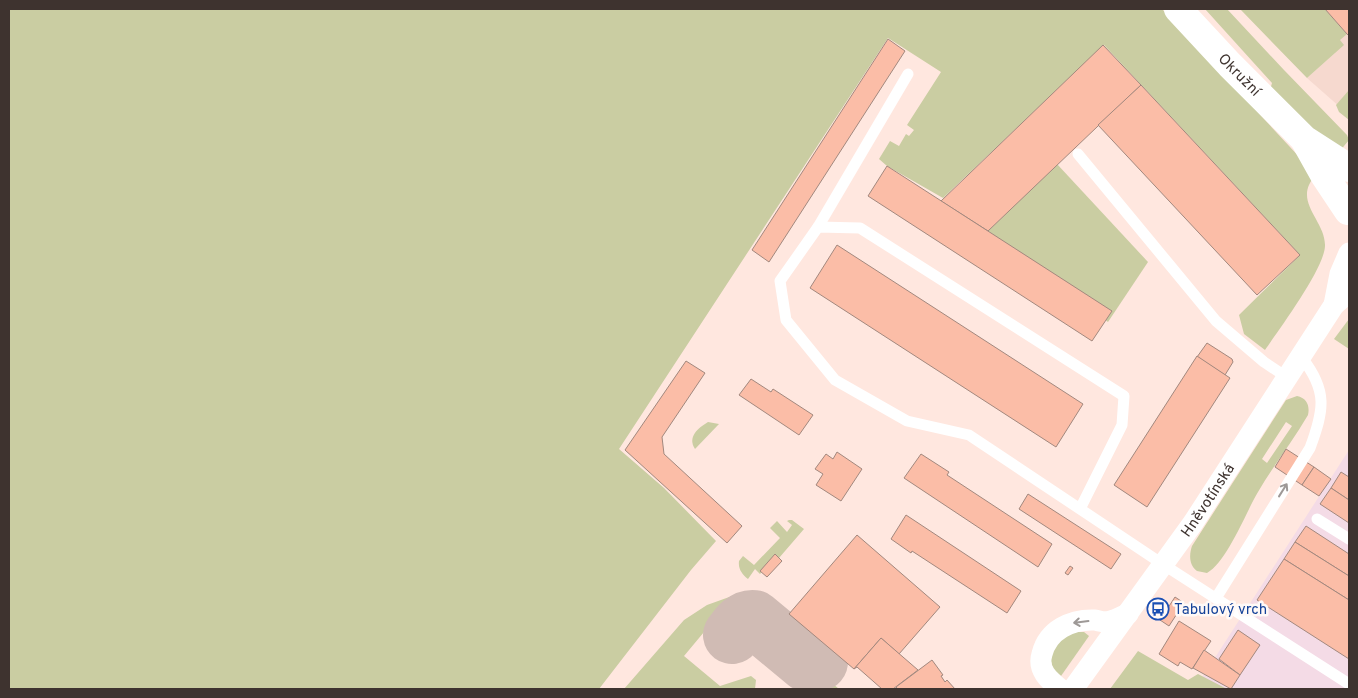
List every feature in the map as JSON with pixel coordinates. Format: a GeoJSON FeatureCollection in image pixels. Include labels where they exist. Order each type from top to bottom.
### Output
{"type":"FeatureCollection","features":[{"type":"Feature","properties":{"kind":"street","name":"Okružní"},"geometry":{"type":"LineString","coordinates":[[1178,9],[1230,65],[1304,139],[1349,168]]}},
{"type":"Feature","properties":{"kind":"street","name":"Okružní"},"geometry":{"type":"LineString","coordinates":[[1304,139],[1349,217]]}},
{"type":"Feature","properties":{"kind":"street","name":"Hněvotínská"},"geometry":{"type":"LineString","coordinates":[[1073,689],[1193,524],[1342,299],[1340,274],[1349,253]]}},
{"type":"Feature","properties":{"kind":"street"},"geometry":{"type":"LineString","coordinates":[[1060,689],[1051,682],[1042,670],[1040,658],[1049,637],[1069,623],[1095,620],[1110,622],[1128,614]]}},
{"type":"Feature","properties":{"kind":"lane"},"geometry":{"type":"LineString","coordinates":[[908,74],[818,227],[780,281],[786,320],[835,380],[907,421],[969,435],[1164,565],[1349,684]]}},
{"type":"Feature","properties":{"kind":"lane"},"geometry":{"type":"LineString","coordinates":[[1078,154],[1216,321],[1264,362],[1288,378]]}},
{"type":"Feature","properties":{"kind":"lane"},"geometry":{"type":"LineString","coordinates":[[818,227],[860,228],[1124,396],[1122,426],[1080,509]]}},
{"type":"Feature","properties":{"kind":"lane"},"geometry":{"type":"LineString","coordinates":[[1216,598],[1310,448],[1319,423],[1322,403],[1319,384],[1302,358]]}},
{"type":"Feature","properties":{"kind":"lane"},"geometry":{"type":"LineString","coordinates":[[1317,519],[1349,539]]}},
{"type":"Feature","properties":{"kind":"shaded area"},"geometry":{"type":"Polygon","coordinates":[[[1297,9],[1349,9],[1349,115],[1307,78],[1335,53],[1297,9]]]}},
{"type":"Feature","properties":{"kind":"shaded area"},"geometry":{"type":"Polygon","coordinates":[[[1349,450],[1349,689],[1208,689],[1198,684],[1349,450]]]}},
{"type":"Feature","properties":{"kind":"green space"},"geometry":{"type":"Polygon","coordinates":[[[9,9],[1162,9],[1316,175],[1309,184],[1308,202],[1324,237],[1325,246],[1323,256],[1310,283],[1265,350],[1244,334],[1239,315],[1300,255],[1104,45],[943,198],[887,166],[879,159],[890,141],[899,146],[906,134],[909,136],[914,130],[907,125],[941,72],[888,38],[619,449],[664,488],[716,541],[691,570],[599,689],[9,689],[9,9]]]}},
{"type":"Feature","properties":{"kind":"green space"},"geometry":{"type":"Polygon","coordinates":[[[1205,9],[1227,9],[1347,135],[1349,140],[1339,152],[1270,90],[1272,83],[1205,9]]]}},
{"type":"Feature","properties":{"kind":"green space"},"geometry":{"type":"Polygon","coordinates":[[[1240,9],[1325,9],[1347,34],[1340,40],[1344,45],[1307,78],[1240,9]]]}},
{"type":"Feature","properties":{"kind":"green space"},"geometry":{"type":"Polygon","coordinates":[[[1349,90],[1349,120],[1339,112],[1336,105],[1349,90]]]}},
{"type":"Feature","properties":{"kind":"green space"},"geometry":{"type":"Polygon","coordinates":[[[1057,164],[1148,262],[1108,322],[988,231],[1057,164]]]}},
{"type":"Feature","properties":{"kind":"green space"},"geometry":{"type":"Polygon","coordinates":[[[1349,319],[1349,349],[1334,339],[1349,319]]]}},
{"type":"Feature","properties":{"kind":"green space"},"geometry":{"type":"Polygon","coordinates":[[[1297,396],[1303,399],[1309,409],[1308,415],[1258,492],[1222,559],[1207,573],[1197,571],[1192,566],[1190,560],[1192,546],[1286,400],[1297,396]],[[1286,422],[1262,459],[1267,463],[1292,426],[1286,422]]]}},
{"type":"Feature","properties":{"kind":"green space"},"geometry":{"type":"Polygon","coordinates":[[[708,422],[719,424],[695,449],[692,441],[693,437],[697,430],[708,422]]]}},
{"type":"Feature","properties":{"kind":"green space"},"geometry":{"type":"Polygon","coordinates":[[[792,520],[804,529],[779,558],[776,555],[760,574],[755,569],[748,579],[741,571],[739,561],[743,556],[754,565],[780,538],[770,528],[777,521],[787,532],[792,525],[787,521],[792,520]]]}},
{"type":"Feature","properties":{"kind":"green space"},"geometry":{"type":"Polygon","coordinates":[[[732,596],[744,606],[725,628],[714,620],[684,656],[720,686],[751,676],[756,680],[755,689],[624,689],[684,620],[707,605],[732,596]]]}},
{"type":"Feature","properties":{"kind":"green space"},"geometry":{"type":"Polygon","coordinates":[[[755,632],[796,666],[796,674],[791,680],[775,667],[777,663],[772,657],[766,663],[740,641],[748,633],[755,632]]]}},
{"type":"Feature","properties":{"kind":"green space"},"geometry":{"type":"Polygon","coordinates":[[[1084,632],[1089,636],[1061,676],[1053,669],[1050,658],[1052,649],[1065,634],[1084,632]]]}},
{"type":"Feature","properties":{"kind":"green space"},"geometry":{"type":"Polygon","coordinates":[[[1138,651],[1188,680],[1198,674],[1227,689],[1110,689],[1138,651]]]}},
{"type":"Feature","properties":{"kind":"green space"},"geometry":{"type":"Polygon","coordinates":[[[826,678],[839,689],[809,689],[814,683],[826,678]]]}},
{"type":"Feature","properties":{"kind":"building"},"geometry":{"type":"Polygon","coordinates":[[[1325,9],[1349,9],[1349,36],[1347,34],[1325,9]]]}},
{"type":"Feature","properties":{"kind":"building"},"geometry":{"type":"Polygon","coordinates":[[[888,39],[905,51],[769,262],[752,250],[888,39]]]}},
{"type":"Feature","properties":{"kind":"building"},"geometry":{"type":"Polygon","coordinates":[[[1103,45],[1141,85],[988,231],[941,201],[1103,45]]]}},
{"type":"Feature","properties":{"kind":"building"},"geometry":{"type":"Polygon","coordinates":[[[1141,85],[1300,255],[1257,295],[1098,125],[1141,85]]]}},
{"type":"Feature","properties":{"kind":"building"},"geometry":{"type":"Polygon","coordinates":[[[887,166],[1112,311],[1092,341],[868,196],[887,166]]]}},
{"type":"Feature","properties":{"kind":"building"},"geometry":{"type":"Polygon","coordinates":[[[837,245],[1083,404],[1056,447],[810,288],[837,245]]]}},
{"type":"Feature","properties":{"kind":"building"},"geometry":{"type":"Polygon","coordinates":[[[1207,343],[1232,359],[1233,362],[1225,375],[1197,357],[1207,343]]]}},
{"type":"Feature","properties":{"kind":"building"},"geometry":{"type":"Polygon","coordinates":[[[1197,356],[1230,378],[1147,507],[1114,485],[1197,356]]]}},
{"type":"Feature","properties":{"kind":"building"},"geometry":{"type":"Polygon","coordinates":[[[686,361],[705,373],[662,437],[664,454],[742,526],[727,543],[625,450],[686,361]]]}},
{"type":"Feature","properties":{"kind":"building"},"geometry":{"type":"Polygon","coordinates":[[[751,379],[771,392],[773,389],[813,415],[799,435],[739,395],[751,379]]]}},
{"type":"Feature","properties":{"kind":"building"},"geometry":{"type":"Polygon","coordinates":[[[1286,449],[1314,467],[1302,485],[1275,467],[1286,449]]]}},
{"type":"Feature","properties":{"kind":"building"},"geometry":{"type":"Polygon","coordinates":[[[837,452],[862,469],[841,501],[816,485],[823,474],[815,469],[826,454],[833,459],[837,452]]]}},
{"type":"Feature","properties":{"kind":"building"},"geometry":{"type":"Polygon","coordinates":[[[921,454],[949,472],[947,475],[1052,544],[1038,567],[904,478],[921,454]]]}},
{"type":"Feature","properties":{"kind":"building"},"geometry":{"type":"Polygon","coordinates":[[[1314,467],[1331,479],[1319,496],[1302,485],[1314,467]]]}},
{"type":"Feature","properties":{"kind":"building"},"geometry":{"type":"Polygon","coordinates":[[[1341,472],[1349,477],[1349,500],[1331,488],[1341,472]]]}},
{"type":"Feature","properties":{"kind":"building"},"geometry":{"type":"Polygon","coordinates":[[[1331,488],[1349,500],[1349,523],[1320,504],[1331,488]]]}},
{"type":"Feature","properties":{"kind":"building"},"geometry":{"type":"Polygon","coordinates":[[[1028,494],[1121,554],[1111,569],[1019,509],[1028,494]]]}},
{"type":"Feature","properties":{"kind":"building"},"geometry":{"type":"Polygon","coordinates":[[[906,515],[1021,591],[1007,613],[891,539],[906,515]]]}},
{"type":"Feature","properties":{"kind":"building"},"geometry":{"type":"Polygon","coordinates":[[[1306,526],[1349,554],[1349,576],[1295,542],[1306,526]]]}},
{"type":"Feature","properties":{"kind":"building"},"geometry":{"type":"Polygon","coordinates":[[[857,535],[940,607],[899,654],[881,638],[854,669],[789,614],[857,535]]]}},
{"type":"Feature","properties":{"kind":"building"},"geometry":{"type":"Polygon","coordinates":[[[1295,542],[1349,576],[1349,600],[1284,559],[1295,542]]]}},
{"type":"Feature","properties":{"kind":"building"},"geometry":{"type":"Polygon","coordinates":[[[775,554],[782,561],[767,577],[760,571],[775,554]]]}},
{"type":"Feature","properties":{"kind":"building"},"geometry":{"type":"Polygon","coordinates":[[[1284,559],[1349,600],[1349,659],[1257,600],[1284,559]]]}},
{"type":"Feature","properties":{"kind":"building"},"geometry":{"type":"Polygon","coordinates":[[[1070,566],[1073,568],[1068,575],[1065,573],[1070,566]]]}},
{"type":"Feature","properties":{"kind":"building"},"geometry":{"type":"Polygon","coordinates":[[[1175,597],[1184,603],[1169,626],[1160,620],[1175,597]]]}},
{"type":"Feature","properties":{"kind":"building"},"geometry":{"type":"Polygon","coordinates":[[[1179,621],[1211,641],[1192,669],[1180,662],[1178,666],[1159,654],[1179,621]]]}},
{"type":"Feature","properties":{"kind":"building"},"geometry":{"type":"Polygon","coordinates":[[[1238,630],[1260,645],[1240,675],[1219,659],[1238,630]]]}},
{"type":"Feature","properties":{"kind":"building"},"geometry":{"type":"Polygon","coordinates":[[[881,638],[918,670],[893,689],[882,689],[857,667],[854,669],[881,638]]]}},
{"type":"Feature","properties":{"kind":"building"},"geometry":{"type":"Polygon","coordinates":[[[1204,650],[1240,675],[1231,689],[1193,668],[1204,650]]]}},
{"type":"Feature","properties":{"kind":"building"},"geometry":{"type":"Polygon","coordinates":[[[932,660],[943,675],[941,676],[945,682],[947,680],[955,689],[898,689],[896,687],[932,660]]]}},
{"type":"Feature","properties":{"kind":"taxiway"},"geometry":{"type":"LineString","coordinates":[[732,635],[744,622],[754,619],[807,663],[819,662]]}},
{"type":"Feature","properties":{"kind":"place","name":"Tabulový vrch"},"geometry":{"type":"Point","coordinates":[1158,609]}}]}
